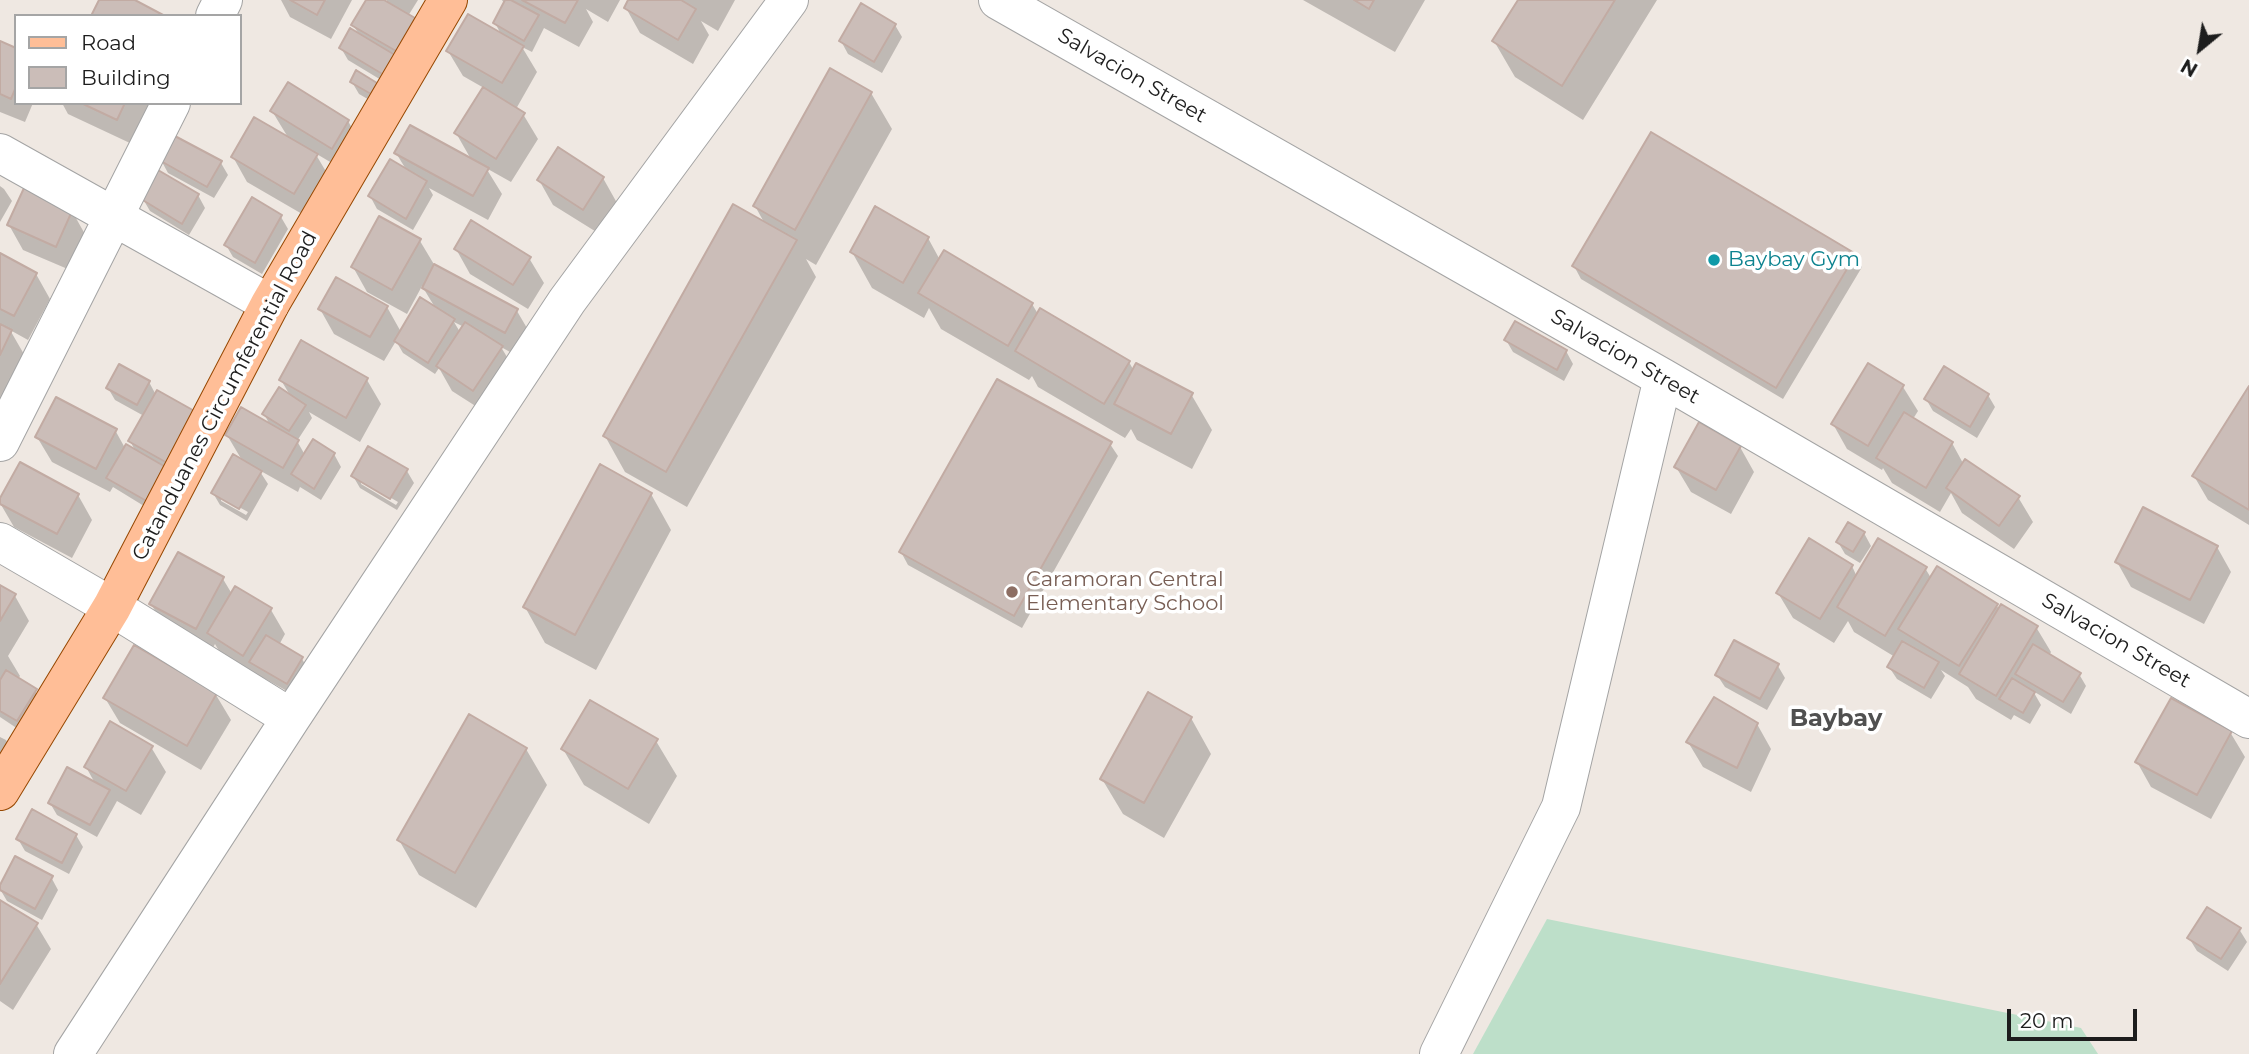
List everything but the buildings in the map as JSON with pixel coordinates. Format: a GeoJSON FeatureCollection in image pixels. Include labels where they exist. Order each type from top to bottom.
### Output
{"type":"FeatureCollection","features":[{"type":"Feature","properties":{"kind":"main road","name":"Catanduanes Circumferential Road"},"geometry":{"type":"LineString","coordinates":[[0,791],[112,607],[270,304],[448,0]]}},
{"type":"Feature","properties":{"kind":"street"},"geometry":{"type":"LineString","coordinates":[[73,1054],[567,301],[789,0]]}},
{"type":"Feature","properties":{"kind":"street","name":"Salvacion Street"},"geometry":{"type":"LineString","coordinates":[[998,0],[1663,379],[2249,719]]}},
{"type":"Feature","properties":{"kind":"street"},"geometry":{"type":"LineString","coordinates":[[0,442],[170,105]]}},
{"type":"Feature","properties":{"kind":"street"},"geometry":{"type":"LineString","coordinates":[[0,153],[270,304]]}},
{"type":"Feature","properties":{"kind":"street"},"geometry":{"type":"LineString","coordinates":[[1439,1054],[1561,807],[1663,379]]}},
{"type":"Feature","properties":{"kind":"street"},"geometry":{"type":"LineString","coordinates":[[0,542],[112,607],[291,718]]}},
{"type":"Feature","properties":{"kind":"green space"},"geometry":{"type":"Polygon","coordinates":[[[1547,919],[2081,1028],[2098,1054],[1473,1054],[1547,919]]]}},
{"type":"Feature","properties":{"kind":"place","name":"Baybay Gym"},"geometry":{"type":"Point","coordinates":[1714,260]}},
{"type":"Feature","properties":{"kind":"place","name":"Caramoran Central Elementary School"},"geometry":{"type":"Point","coordinates":[1012,592]}},
{"type":"Feature","properties":{"kind":"district","name":"Baybay"},"geometry":{"type":"Point","coordinates":[1836,719]}}]}
